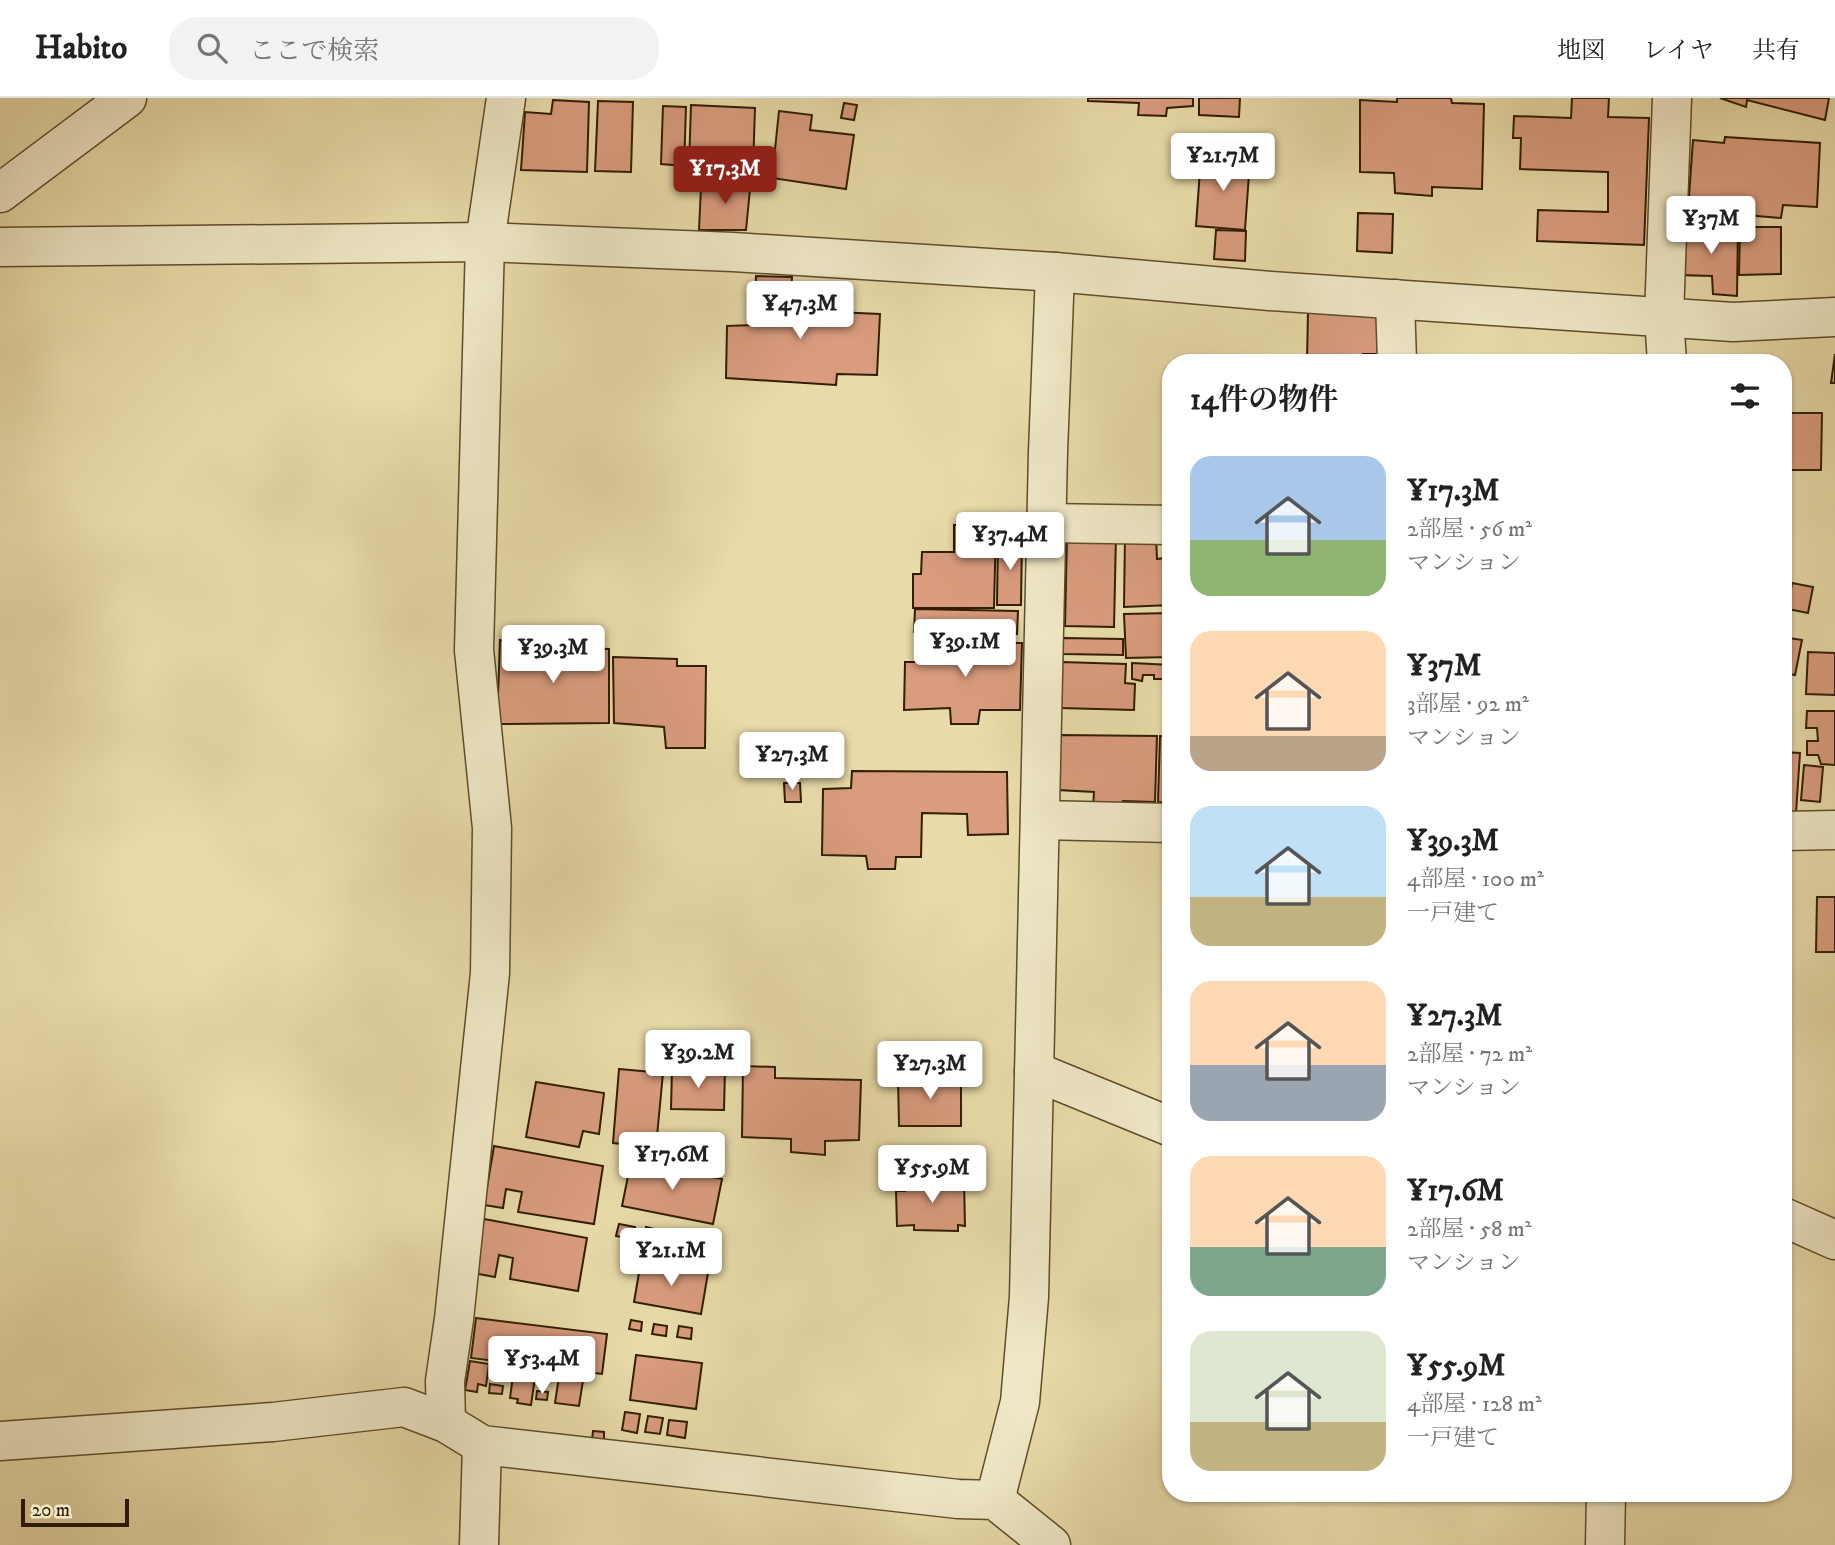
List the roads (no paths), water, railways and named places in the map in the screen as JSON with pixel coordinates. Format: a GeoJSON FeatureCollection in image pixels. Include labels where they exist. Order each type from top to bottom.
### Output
{"type":"FeatureCollection","features":[{"type":"Feature","properties":{"kind":"street"},"geometry":{"type":"LineString","coordinates":[[0,193],[127,98]]}},
{"type":"Feature","properties":{"kind":"street"},"geometry":{"type":"LineString","coordinates":[[446,1423],[445,1381],[454,1319],[490,973],[492,828],[474,650],[485,242],[506,98]]}},
{"type":"Feature","properties":{"kind":"street"},"geometry":{"type":"LineString","coordinates":[[1666,354],[1664,317],[1672,98]]}},
{"type":"Feature","properties":{"kind":"street"},"geometry":{"type":"LineString","coordinates":[[0,247],[485,242],[733,252],[1055,272],[1732,322],[1835,317]]}},
{"type":"Feature","properties":{"kind":"street"},"geometry":{"type":"LineString","coordinates":[[995,1500],[1020,1402],[1029,1297],[1046,523],[1055,272]]}},
{"type":"Feature","properties":{"kind":"street"},"geometry":{"type":"LineString","coordinates":[[1395,299],[1397,354]]}},
{"type":"Feature","properties":{"kind":"street"},"geometry":{"type":"LineString","coordinates":[[1046,523],[1162,525]]}},
{"type":"Feature","properties":{"kind":"street"},"geometry":{"type":"LineString","coordinates":[[1040,820],[1162,823]]}},
{"type":"Feature","properties":{"kind":"street"},"geometry":{"type":"LineString","coordinates":[[1792,831],[1835,830]]}},
{"type":"Feature","properties":{"kind":"street"},"geometry":{"type":"LineString","coordinates":[[1034,1071],[1162,1123]]}},
{"type":"Feature","properties":{"kind":"street"},"geometry":{"type":"LineString","coordinates":[[1792,1221],[1835,1240]]}},
{"type":"Feature","properties":{"kind":"street"},"geometry":{"type":"LineString","coordinates":[[0,1441],[273,1422],[404,1408],[446,1423],[482,1445],[958,1499],[995,1500],[1051,1545]]}},
{"type":"Feature","properties":{"kind":"street"},"geometry":{"type":"LineString","coordinates":[[479,1545],[482,1445]]}},
{"type":"Feature","properties":{"kind":"street"},"geometry":{"type":"LineString","coordinates":[[1605,1545],[1606,1502]]}}]}
